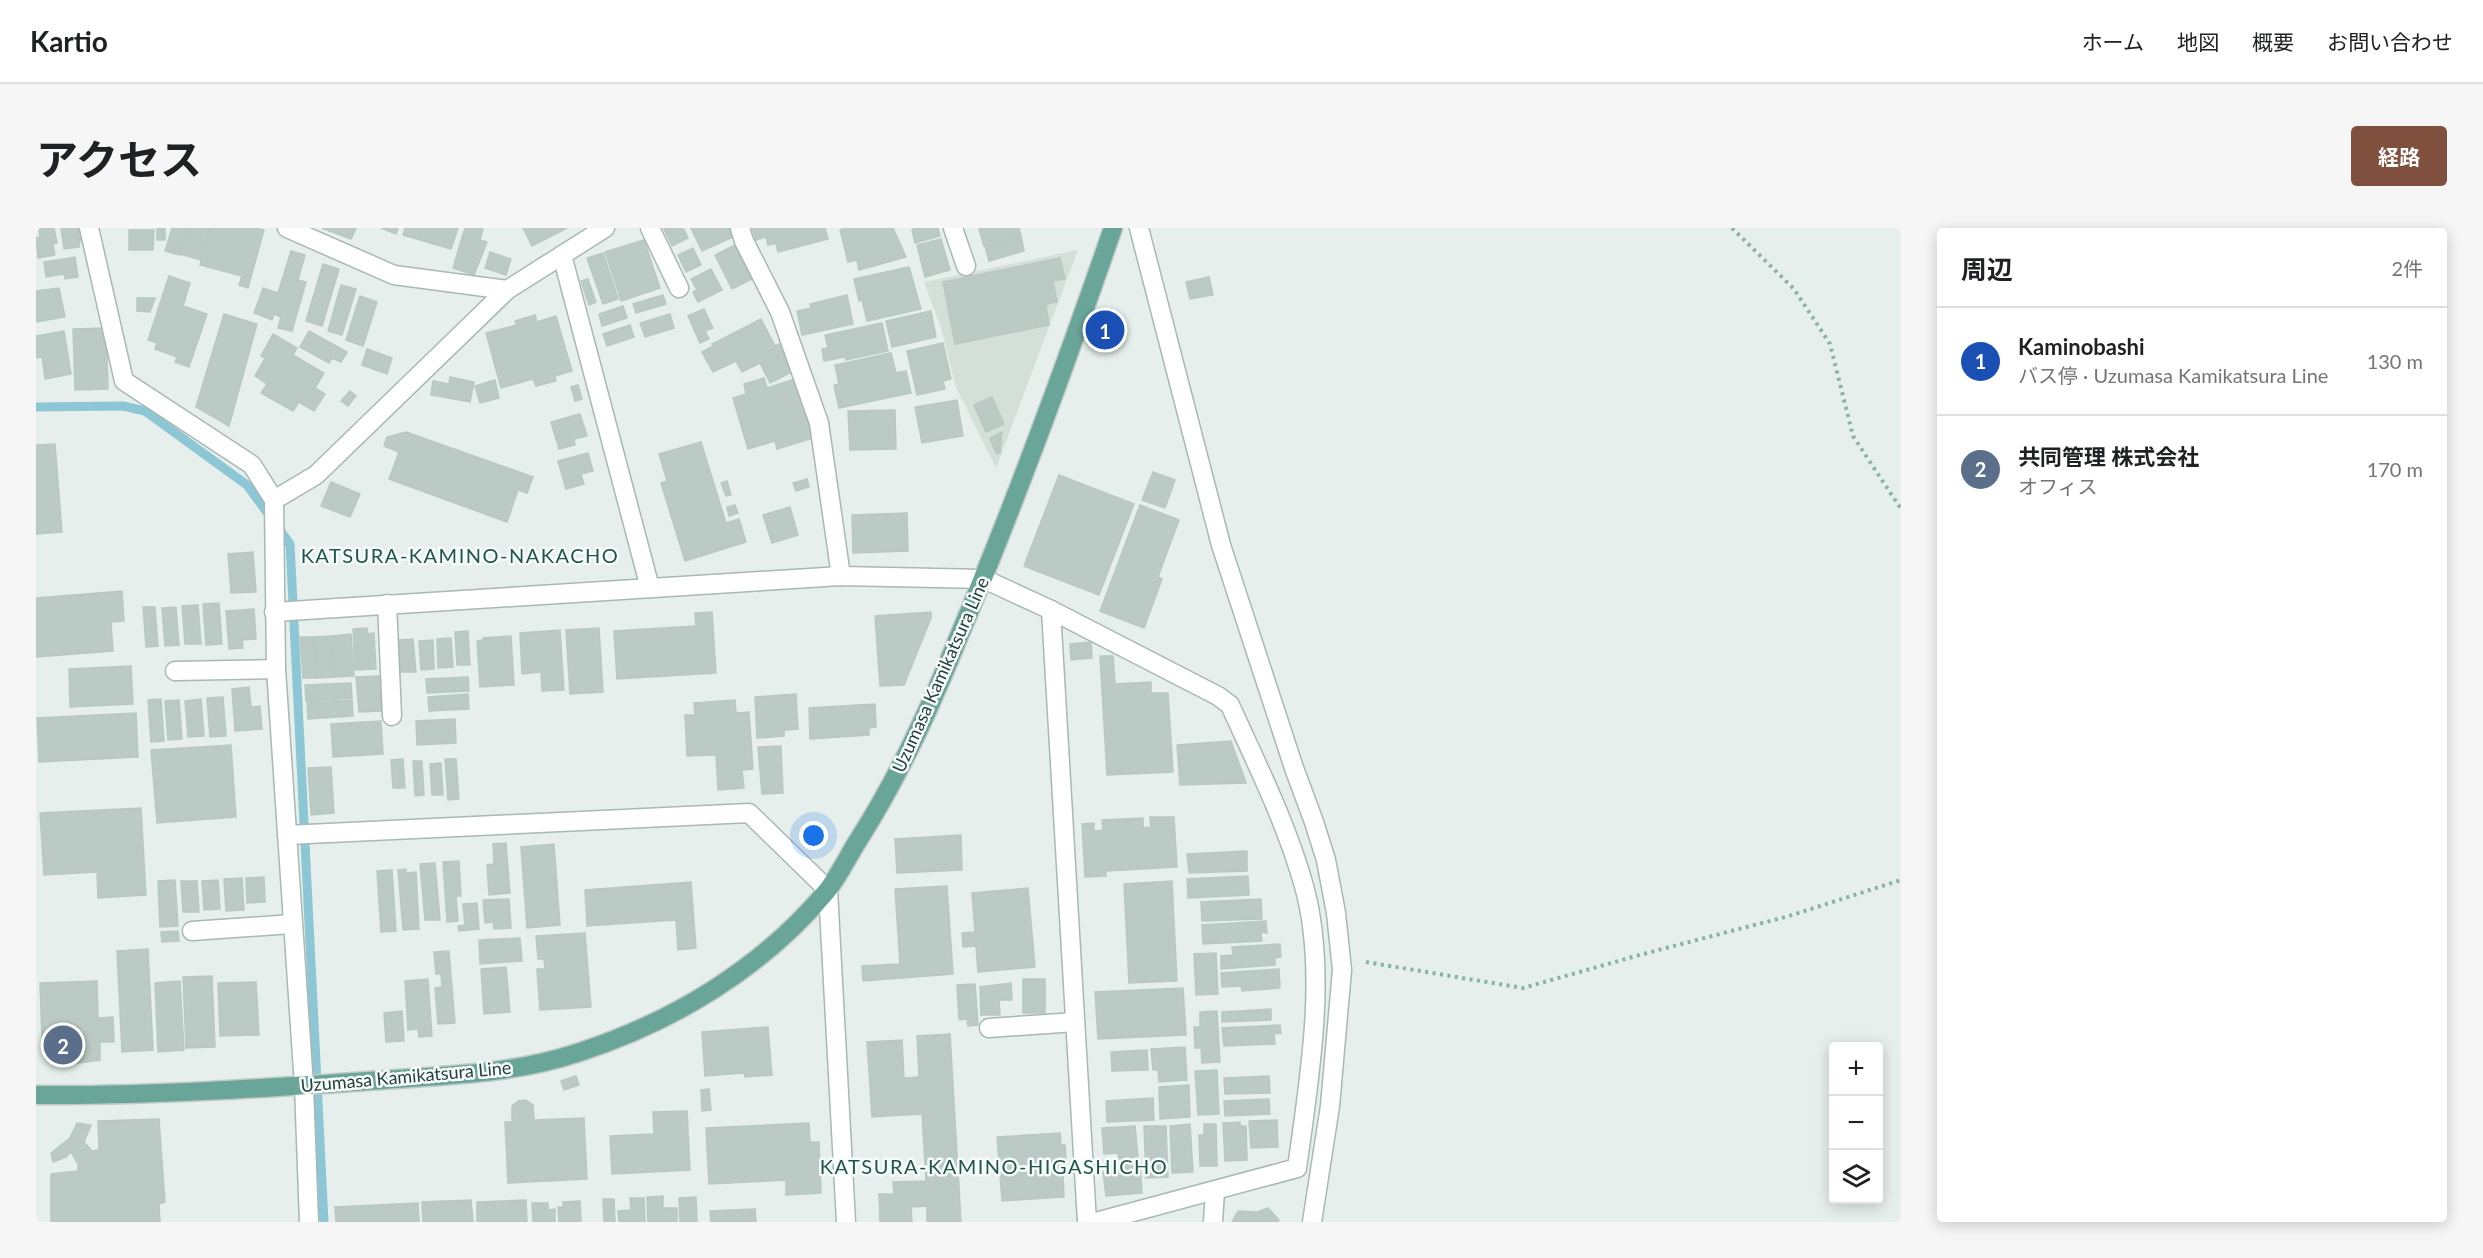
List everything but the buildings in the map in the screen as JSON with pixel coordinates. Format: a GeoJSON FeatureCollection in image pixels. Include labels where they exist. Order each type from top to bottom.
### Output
{"type":"FeatureCollection","features":[{"type":"Feature","properties":{"kind":"main road","name":"Uzumasa Kamikatsura Line"},"geometry":{"type":"LineString","coordinates":[[36,1095],[304,1086],[481,1074],[544,1062],[596,1046],[648,1026],[734,977],[777,944],[828,890],[900,771],[932,703],[984,579],[1083,316],[1113,228]]}},
{"type":"Feature","properties":{"kind":"street"},"geometry":{"type":"LineString","coordinates":[[89,228],[124,381],[252,465],[274,500],[276,669],[304,1086],[309,1222]]}},
{"type":"Feature","properties":{"kind":"street"},"geometry":{"type":"LineString","coordinates":[[286,228],[309,233],[394,274],[507,291]]}},
{"type":"Feature","properties":{"kind":"street"},"geometry":{"type":"LineString","coordinates":[[274,500],[316,475],[507,291],[605,228]]}},
{"type":"Feature","properties":{"kind":"street"},"geometry":{"type":"LineString","coordinates":[[650,228],[679,288]]}},
{"type":"Feature","properties":{"kind":"street"},"geometry":{"type":"LineString","coordinates":[[740,228],[744,241],[780,312],[819,423],[841,576]]}},
{"type":"Feature","properties":{"kind":"street"},"geometry":{"type":"LineString","coordinates":[[953,228],[966,266]]}},
{"type":"Feature","properties":{"kind":"street"},"geometry":{"type":"LineString","coordinates":[[1139,228],[1221,545],[1317,831],[1326,860],[1336,913],[1342,969],[1330,1106],[1312,1222]]}},
{"type":"Feature","properties":{"kind":"street"},"geometry":{"type":"LineString","coordinates":[[562,255],[650,588]]}},
{"type":"Feature","properties":{"kind":"street"},"geometry":{"type":"LineString","coordinates":[[274,612],[841,576],[984,579],[1051,610],[1218,696],[1230,705],[1281,816],[1305,888],[1314,946],[1315,1009],[1307,1096],[1297,1168],[1096,1222]]}},
{"type":"Feature","properties":{"kind":"street"},"geometry":{"type":"LineString","coordinates":[[387,604],[392,716]]}},
{"type":"Feature","properties":{"kind":"street"},"geometry":{"type":"LineString","coordinates":[[1051,610],[1087,1222]]}},
{"type":"Feature","properties":{"kind":"street"},"geometry":{"type":"LineString","coordinates":[[175,671],[276,669]]}},
{"type":"Feature","properties":{"kind":"street"},"geometry":{"type":"LineString","coordinates":[[287,835],[749,813],[828,890],[846,1222]]}},
{"type":"Feature","properties":{"kind":"street"},"geometry":{"type":"LineString","coordinates":[[192,931],[292,924]]}},
{"type":"Feature","properties":{"kind":"street"},"geometry":{"type":"LineString","coordinates":[[990,1028],[1075,1022]]}},
{"type":"Feature","properties":{"kind":"street"},"geometry":{"type":"LineString","coordinates":[[1213,1222],[1215,1191]]}},
{"type":"Feature","properties":{"kind":"path"},"geometry":{"type":"LineString","coordinates":[[1732,228],[1794,289],[1830,344],[1853,436],[1901,509]]}},
{"type":"Feature","properties":{"kind":"path"},"geometry":{"type":"LineString","coordinates":[[1362,962],[1523,988],[1789,916],[1901,880]]}},
{"type":"Feature","properties":{"kind":"shaded area"},"geometry":{"type":"Polygon","coordinates":[[[1078,250],[996,468],[956,387],[941,328],[924,282],[1078,250]]]}},
{"type":"Feature","properties":{"kind":"waterway"},"geometry":{"type":"LineString","coordinates":[[36,407],[123,406],[145,411],[247,485],[290,544],[324,1222]]}},
{"type":"Feature","properties":{"kind":"place","name":"Kaminobashi"},"geometry":{"type":"Point","coordinates":[1105,330]}},
{"type":"Feature","properties":{"kind":"place","name":"共同管理 株式会社"},"geometry":{"type":"Point","coordinates":[63,1045]}},
{"type":"Feature","properties":{"kind":"district","name":"KATSURA-KAMINO-NAKACHO"},"geometry":{"type":"Point","coordinates":[460,556]}},
{"type":"Feature","properties":{"kind":"district","name":"KATSURA-KAMINO-HIGASHICHO"},"geometry":{"type":"Point","coordinates":[994,1167]}}]}
